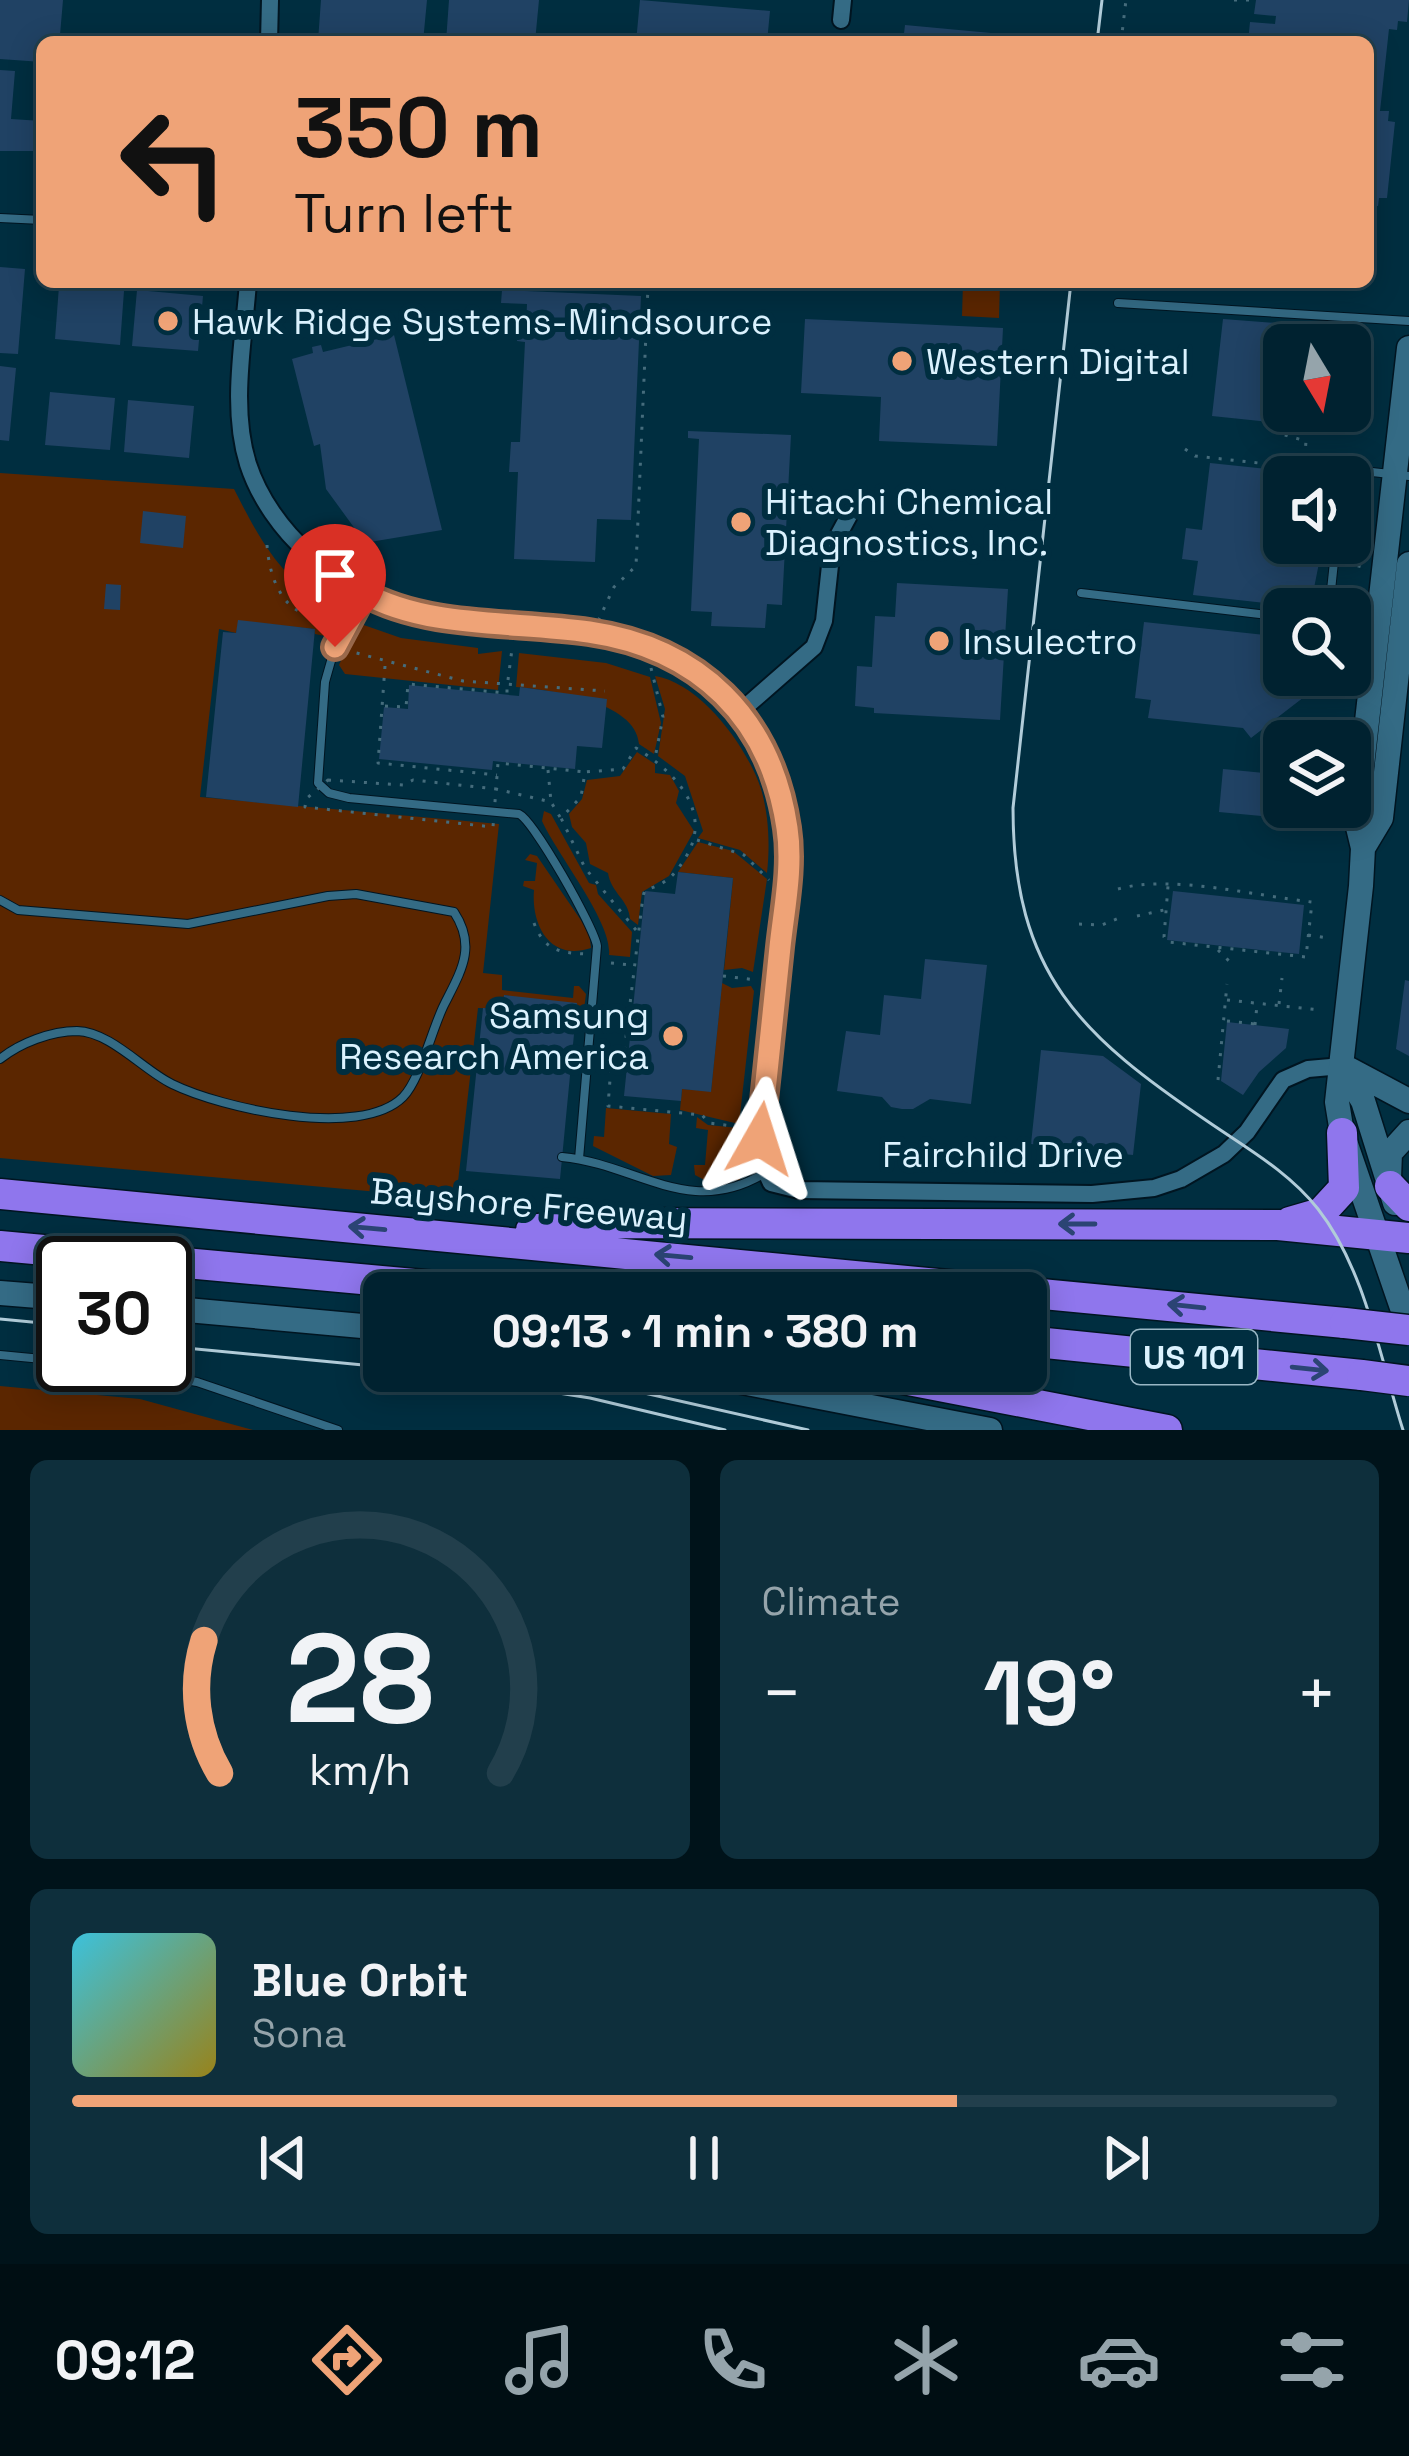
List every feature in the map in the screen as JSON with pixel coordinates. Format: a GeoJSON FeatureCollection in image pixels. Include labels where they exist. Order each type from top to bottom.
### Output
{"type":"FeatureCollection","features":[{"type":"Feature","properties":{"kind":"highway"},"geometry":{"type":"LineString","coordinates":[[1278,1225],[1310,1218],[1334,1204],[1346,1174],[1342,1133]]}},
{"type":"Feature","properties":{"kind":"highway","name":"Bayshore Freeway"},"geometry":{"type":"LineString","coordinates":[[0,1194],[1409,1329]]}},
{"type":"Feature","properties":{"kind":"highway"},"geometry":{"type":"LineString","coordinates":[[484,1238],[588,1223],[1400,1224]]}},
{"type":"Feature","properties":{"kind":"highway"},"geometry":{"type":"LineString","coordinates":[[0,1246],[363,1279]]}},
{"type":"Feature","properties":{"kind":"highway","name":"US 101"},"geometry":{"type":"LineString","coordinates":[[1047,1343],[1409,1381]]}},
{"type":"Feature","properties":{"kind":"highway"},"geometry":{"type":"LineString","coordinates":[[971,1392],[1167,1430]]}},
{"type":"Feature","properties":{"kind":"main road"},"geometry":{"type":"LineString","coordinates":[[1400,1224],[1342,1133],[1337,1102],[1364,848],[1381,818],[1388,637],[1409,348]]}},
{"type":"Feature","properties":{"kind":"main road"},"geometry":{"type":"LineString","coordinates":[[1388,637],[1409,564]]}},
{"type":"Feature","properties":{"kind":"main road"},"geometry":{"type":"LineString","coordinates":[[1342,1066],[1409,1102]]}},
{"type":"Feature","properties":{"kind":"main road"},"geometry":{"type":"LineString","coordinates":[[1342,1066],[1363,1101],[1400,1224]]}},
{"type":"Feature","properties":{"kind":"main road"},"geometry":{"type":"LineString","coordinates":[[1409,1132],[1390,1153],[1409,1329]]}},
{"type":"Feature","properties":{"kind":"main road"},"geometry":{"type":"LineString","coordinates":[[0,1293],[36,1296]]}},
{"type":"Feature","properties":{"kind":"main road"},"geometry":{"type":"LineString","coordinates":[[192,1310],[363,1326]]}},
{"type":"Feature","properties":{"kind":"main road"},"geometry":{"type":"LineString","coordinates":[[791,1392],[978,1429]]}},
{"type":"Feature","properties":{"kind":"street"},"geometry":{"type":"LineString","coordinates":[[269,36],[270,0]]}},
{"type":"Feature","properties":{"kind":"street"},"geometry":{"type":"LineString","coordinates":[[841,20],[843,0]]}},
{"type":"Feature","properties":{"kind":"street"},"geometry":{"type":"LineString","coordinates":[[248,288],[240,414],[248,466],[287,534],[331,574],[380,602],[638,643],[687,666],[742,710],[773,774],[788,832],[760,1139],[765,1173]]}},
{"type":"Feature","properties":{"kind":"street"},"geometry":{"type":"LineString","coordinates":[[742,710],[814,646],[824,621],[832,547],[852,510]]}},
{"type":"Feature","properties":{"kind":"street","name":"Fairchild Drive"},"geometry":{"type":"LineString","coordinates":[[765,1173],[771,1183],[799,1190],[1092,1195],[1154,1188],[1181,1179],[1224,1154],[1247,1132],[1283,1080],[1308,1070],[1342,1066]]}},
{"type":"Feature","properties":{"kind":"lane"},"geometry":{"type":"LineString","coordinates":[[0,218],[36,220]]}},
{"type":"Feature","properties":{"kind":"lane"},"geometry":{"type":"LineString","coordinates":[[1118,303],[1409,321]]}},
{"type":"Feature","properties":{"kind":"lane"},"geometry":{"type":"LineString","coordinates":[[1371,474],[1402,475]]}},
{"type":"Feature","properties":{"kind":"lane"},"geometry":{"type":"LineString","coordinates":[[1081,592],[1263,614]]}},
{"type":"Feature","properties":{"kind":"lane"},"geometry":{"type":"LineString","coordinates":[[364,593],[335,647],[325,682],[318,783],[328,793],[349,798],[527,818],[594,931],[579,1159]]}},
{"type":"Feature","properties":{"kind":"lane"},"geometry":{"type":"LineString","coordinates":[[1371,633],[1388,637]]}},
{"type":"Feature","properties":{"kind":"lane"},"geometry":{"type":"LineString","coordinates":[[0,900],[18,910],[188,924],[328,896],[373,896],[454,912],[464,930],[467,956],[410,1087],[393,1104],[362,1116],[317,1117],[196,1094],[164,1080],[104,1040],[75,1031],[26,1042],[0,1059]]}},
{"type":"Feature","properties":{"kind":"lane"},"geometry":{"type":"LineString","coordinates":[[562,1157],[616,1168],[643,1182],[682,1190],[724,1192],[765,1173]]}},
{"type":"Feature","properties":{"kind":"lane"},"geometry":{"type":"LineString","coordinates":[[0,1355],[36,1358]]}},
{"type":"Feature","properties":{"kind":"lane"},"geometry":{"type":"LineString","coordinates":[[192,1381],[338,1430]]}},
{"type":"Feature","properties":{"kind":"path"},"geometry":{"type":"LineString","coordinates":[[1122,36],[1126,0]]}},
{"type":"Feature","properties":{"kind":"path"},"geometry":{"type":"LineString","coordinates":[[1234,0],[1254,0]]}},
{"type":"Feature","properties":{"kind":"path"},"geometry":{"type":"LineString","coordinates":[[597,633],[603,602],[636,566],[648,288]]}},
{"type":"Feature","properties":{"kind":"path"},"geometry":{"type":"LineString","coordinates":[[1281,432],[1306,441],[1305,456]]}},
{"type":"Feature","properties":{"kind":"path"},"geometry":{"type":"LineString","coordinates":[[1185,449],[1195,456],[1263,463]]}},
{"type":"Feature","properties":{"kind":"path"},"geometry":{"type":"LineString","coordinates":[[267,545],[269,574],[287,603],[314,616],[345,612]]}},
{"type":"Feature","properties":{"kind":"path"},"geometry":{"type":"LineString","coordinates":[[638,643],[652,671],[663,717],[654,760]]}},
{"type":"Feature","properties":{"kind":"path"},"geometry":{"type":"LineString","coordinates":[[335,647],[385,664],[508,684],[605,691]]}},
{"type":"Feature","properties":{"kind":"path"},"geometry":{"type":"LineString","coordinates":[[383,706],[406,707],[408,684],[507,693],[512,649]]}},
{"type":"Feature","properties":{"kind":"path"},"geometry":{"type":"LineString","coordinates":[[385,664],[378,763],[497,775]]}},
{"type":"Feature","properties":{"kind":"path"},"geometry":{"type":"LineString","coordinates":[[551,802],[496,789],[498,763],[608,773],[623,769],[636,748],[672,772],[687,796],[695,839],[671,880],[645,890],[636,930],[624,1054],[612,1053],[608,1106],[702,1115],[709,1123],[740,1127]]}},
{"type":"Feature","properties":{"kind":"path"},"geometry":{"type":"LineString","coordinates":[[548,768],[551,802],[585,868],[636,930]]}},
{"type":"Feature","properties":{"kind":"path"},"geometry":{"type":"LineString","coordinates":[[561,818],[581,796],[585,772]]}},
{"type":"Feature","properties":{"kind":"path"},"geometry":{"type":"LineString","coordinates":[[695,839],[744,855],[769,880]]}},
{"type":"Feature","properties":{"kind":"path"},"geometry":{"type":"LineString","coordinates":[[1118,889],[1138,883],[1168,886],[1312,902],[1306,957],[1168,942],[1164,937],[1168,886]]}},
{"type":"Feature","properties":{"kind":"path"},"geometry":{"type":"LineString","coordinates":[[1137,916],[1166,910]]}},
{"type":"Feature","properties":{"kind":"path"},"geometry":{"type":"LineString","coordinates":[[1079,924],[1102,925],[1119,918]]}},
{"type":"Feature","properties":{"kind":"path"},"geometry":{"type":"LineString","coordinates":[[534,922],[548,947],[589,954],[595,962],[633,965]]}},
{"type":"Feature","properties":{"kind":"path"},"geometry":{"type":"LineString","coordinates":[[1308,935],[1328,938]]}},
{"type":"Feature","properties":{"kind":"path"},"geometry":{"type":"LineString","coordinates":[[1216,947],[1229,962]]}},
{"type":"Feature","properties":{"kind":"path"},"geometry":{"type":"LineString","coordinates":[[723,976],[757,980]]}},
{"type":"Feature","properties":{"kind":"path"},"geometry":{"type":"LineString","coordinates":[[1279,1006],[1282,978]]}},
{"type":"Feature","properties":{"kind":"path"},"geometry":{"type":"LineString","coordinates":[[1218,1080],[1227,984]]}},
{"type":"Feature","properties":{"kind":"path"},"geometry":{"type":"LineString","coordinates":[[620,986],[631,987]]}},
{"type":"Feature","properties":{"kind":"path"},"geometry":{"type":"LineString","coordinates":[[1226,1000],[1320,1010]]}},
{"type":"Feature","properties":{"kind":"path"},"geometry":{"type":"LineString","coordinates":[[1224,1020],[1255,1024],[1257,1003]]}},
{"type":"Feature","properties":{"kind":"path"},"geometry":{"type":"LineString","coordinates":[[618,1004],[629,1005]]}},
{"type":"Feature","properties":{"kind":"shaded area"},"geometry":{"type":"Polygon","coordinates":[[[963,288],[1000,288],[999,318],[962,316],[963,288]]]}},
{"type":"Feature","properties":{"kind":"shaded area"},"geometry":{"type":"Polygon","coordinates":[[[0,473],[234,489],[277,562],[342,616],[330,637],[315,634],[314,629],[239,621],[236,633],[219,629],[200,797],[499,824],[483,973],[502,975],[502,990],[573,998],[574,986],[579,986],[586,994],[584,1009],[504,995],[502,1009],[478,1008],[456,1199],[0,1158],[0,473]]]}},
{"type":"Feature","properties":{"kind":"shaded area"},"geometry":{"type":"Polygon","coordinates":[[[358,623],[401,638],[478,648],[478,654],[502,651],[498,690],[345,674],[339,665],[358,623]]]}},
{"type":"Feature","properties":{"kind":"shaded area"},"geometry":{"type":"Polygon","coordinates":[[[519,653],[606,663],[650,677],[661,723],[654,754],[639,744],[623,717],[608,708],[569,695],[516,687],[519,653]]]}},
{"type":"Feature","properties":{"kind":"shaded area"},"geometry":{"type":"Polygon","coordinates":[[[655,676],[672,681],[705,703],[745,754],[766,810],[767,873],[740,850],[698,838],[703,831],[685,776],[658,756],[665,709],[655,676]]]}},
{"type":"Feature","properties":{"kind":"shaded area"},"geometry":{"type":"Polygon","coordinates":[[[637,752],[655,764],[655,773],[670,775],[679,791],[676,803],[694,831],[669,876],[642,892],[638,925],[630,919],[608,873],[590,864],[586,843],[572,827],[569,814],[582,799],[587,780],[620,776],[637,752]]]}},
{"type":"Feature","properties":{"kind":"shaded area"},"geometry":{"type":"Polygon","coordinates":[[[544,811],[551,814],[589,883],[596,885],[598,894],[632,932],[630,957],[609,955],[602,925],[542,821],[544,811]]]}},
{"type":"Feature","properties":{"kind":"shaded area"},"geometry":{"type":"Polygon","coordinates":[[[698,842],[733,851],[767,879],[753,972],[724,970],[733,878],[678,872],[698,842]]]}},
{"type":"Feature","properties":{"kind":"shaded area"},"geometry":{"type":"Polygon","coordinates":[[[530,854],[537,856],[589,932],[591,948],[564,950],[546,937],[536,915],[534,890],[523,886],[524,881],[535,881],[537,863],[525,860],[530,854]]]}},
{"type":"Feature","properties":{"kind":"shaded area"},"geometry":{"type":"Polygon","coordinates":[[[722,983],[732,988],[751,986],[754,991],[739,1124],[680,1110],[682,1089],[711,1091],[722,983]]]}},
{"type":"Feature","properties":{"kind":"shaded area"},"geometry":{"type":"Polygon","coordinates":[[[606,1108],[671,1114],[669,1144],[677,1147],[671,1175],[653,1176],[593,1146],[594,1136],[604,1137],[606,1108]]]}},
{"type":"Feature","properties":{"kind":"shaded area"},"geometry":{"type":"Polygon","coordinates":[[[697,1117],[708,1125],[739,1128],[740,1180],[708,1182],[695,1175],[694,1165],[705,1165],[708,1130],[696,1128],[697,1117]]]}},
{"type":"Feature","properties":{"kind":"shaded area"},"geometry":{"type":"Polygon","coordinates":[[[0,1386],[140,1399],[253,1430],[0,1430],[0,1386]]]}},
{"type":"Feature","properties":{"kind":"building"},"geometry":{"type":"Polygon","coordinates":[[[0,0],[63,0],[60,35],[66,36],[36,36],[36,62],[0,59],[0,0]]]}},
{"type":"Feature","properties":{"kind":"building"},"geometry":{"type":"Polygon","coordinates":[[[321,0],[427,0],[424,36],[318,36],[321,0]]]}},
{"type":"Feature","properties":{"kind":"building"},"geometry":{"type":"Polygon","coordinates":[[[449,0],[539,0],[536,36],[446,36],[449,0]]]}},
{"type":"Feature","properties":{"kind":"building"},"geometry":{"type":"Polygon","coordinates":[[[640,0],[770,11],[768,36],[637,36],[640,0]]]}},
{"type":"Feature","properties":{"kind":"building"},"geometry":{"type":"Polygon","coordinates":[[[1256,0],[1409,0],[1407,22],[1398,21],[1397,30],[1389,29],[1380,111],[1389,111],[1388,121],[1395,122],[1387,198],[1379,198],[1378,206],[1374,206],[1374,36],[1249,36],[1250,22],[1275,24],[1276,16],[1254,14],[1256,0]]]}},
{"type":"Feature","properties":{"kind":"building"},"geometry":{"type":"Polygon","coordinates":[[[905,25],[1024,36],[904,36],[905,25]]]}},
{"type":"Feature","properties":{"kind":"building"},"geometry":{"type":"Polygon","coordinates":[[[0,70],[15,71],[11,119],[36,121],[36,151],[0,151],[0,70]]]}},
{"type":"Feature","properties":{"kind":"building"},"geometry":{"type":"Polygon","coordinates":[[[0,267],[25,269],[18,354],[0,353],[0,267]]]}},
{"type":"Feature","properties":{"kind":"building"},"geometry":{"type":"Polygon","coordinates":[[[59,288],[124,291],[120,345],[55,339],[59,288]]]}},
{"type":"Feature","properties":{"kind":"building","name":"Hawk Ridge Systems-Mindsource"},"geometry":{"type":"Polygon","coordinates":[[[137,290],[203,296],[198,351],[132,346],[137,290]]]}},
{"type":"Feature","properties":{"kind":"building"},"geometry":{"type":"Polygon","coordinates":[[[502,290],[641,296],[631,520],[597,519],[595,562],[514,559],[518,472],[509,472],[511,442],[520,442],[525,342],[517,341],[518,325],[526,326],[527,304],[501,303],[502,290]]]}},
{"type":"Feature","properties":{"kind":"building","name":"Western Digital"},"geometry":{"type":"Polygon","coordinates":[[[805,319],[1003,328],[997,446],[879,441],[881,397],[801,393],[805,319]]]}},
{"type":"Feature","properties":{"kind":"building"},"geometry":{"type":"Polygon","coordinates":[[[1223,319],[1289,324],[1263,324],[1263,421],[1212,416],[1223,319]]]}},
{"type":"Feature","properties":{"kind":"building"},"geometry":{"type":"Polygon","coordinates":[[[394,335],[442,530],[370,542],[326,489],[320,444],[314,446],[292,359],[313,353],[312,347],[321,345],[323,352],[394,335]]]}},
{"type":"Feature","properties":{"kind":"building"},"geometry":{"type":"Polygon","coordinates":[[[0,366],[16,368],[9,441],[0,440],[0,366]]]}},
{"type":"Feature","properties":{"kind":"building"},"geometry":{"type":"Polygon","coordinates":[[[50,392],[115,398],[110,450],[45,445],[50,392]]]}},
{"type":"Feature","properties":{"kind":"building"},"geometry":{"type":"Polygon","coordinates":[[[128,400],[194,406],[189,458],[124,452],[128,400]]]}},
{"type":"Feature","properties":{"kind":"building","name":"Hitachi Chemical Diagnostics, Inc."},"geometry":{"type":"Polygon","coordinates":[[[688,431],[791,435],[782,605],[767,604],[765,628],[711,626],[712,612],[691,611],[699,439],[688,438],[688,431]]]}},
{"type":"Feature","properties":{"kind":"building"},"geometry":{"type":"Polygon","coordinates":[[[1210,463],[1263,469],[1263,564],[1319,564],[1314,588],[1263,588],[1263,603],[1193,595],[1198,561],[1182,559],[1186,528],[1202,530],[1210,463]]]}},
{"type":"Feature","properties":{"kind":"building"},"geometry":{"type":"Polygon","coordinates":[[[143,511],[186,516],[183,548],[140,543],[143,511]]]}},
{"type":"Feature","properties":{"kind":"building","name":"Insulectro"},"geometry":{"type":"Polygon","coordinates":[[[897,583],[1008,589],[1000,720],[874,713],[874,708],[855,706],[857,666],[872,667],[875,616],[895,617],[897,583]]]}},
{"type":"Feature","properties":{"kind":"building"},"geometry":{"type":"Polygon","coordinates":[[[106,584],[121,585],[120,610],[104,609],[106,584]]]}},
{"type":"Feature","properties":{"kind":"building"},"geometry":{"type":"Polygon","coordinates":[[[238,620],[315,629],[298,807],[206,797],[223,632],[236,633],[238,620]]]}},
{"type":"Feature","properties":{"kind":"building"},"geometry":{"type":"Polygon","coordinates":[[[1144,622],[1263,635],[1263,696],[1305,696],[1274,720],[1263,720],[1263,729],[1251,738],[1243,728],[1148,718],[1151,700],[1135,698],[1144,622]]]}},
{"type":"Feature","properties":{"kind":"building"},"geometry":{"type":"Polygon","coordinates":[[[409,685],[519,696],[520,687],[607,699],[602,748],[577,746],[575,769],[493,761],[492,770],[379,759],[384,707],[408,709],[409,685]]]}},
{"type":"Feature","properties":{"kind":"building"},"geometry":{"type":"Polygon","coordinates":[[[1223,769],[1263,773],[1263,816],[1219,812],[1223,769]]]}},
{"type":"Feature","properties":{"kind":"building","name":"Samsung Research America"},"geometry":{"type":"Polygon","coordinates":[[[678,872],[733,878],[711,1092],[682,1089],[681,1101],[624,1096],[645,891],[675,894],[678,872]]]}},
{"type":"Feature","properties":{"kind":"building"},"geometry":{"type":"Polygon","coordinates":[[[1173,891],[1304,905],[1299,954],[1167,940],[1173,891]]]}},
{"type":"Feature","properties":{"kind":"building"},"geometry":{"type":"Polygon","coordinates":[[[925,959],[987,965],[971,1104],[930,1099],[913,1109],[902,1109],[891,1107],[882,1097],[837,1091],[846,1031],[880,1035],[884,995],[921,999],[925,959]]]}},
{"type":"Feature","properties":{"kind":"building"},"geometry":{"type":"Polygon","coordinates":[[[1405,980],[1409,981],[1409,1056],[1396,1049],[1405,980]]]}},
{"type":"Feature","properties":{"kind":"building"},"geometry":{"type":"Polygon","coordinates":[[[504,995],[577,1003],[560,1179],[466,1171],[483,1008],[502,1009],[504,995]]]}},
{"type":"Feature","properties":{"kind":"building"},"geometry":{"type":"Polygon","coordinates":[[[1227,1022],[1289,1029],[1286,1048],[1259,1072],[1243,1095],[1221,1081],[1227,1022]]]}},
{"type":"Feature","properties":{"kind":"building"},"geometry":{"type":"Polygon","coordinates":[[[1041,1050],[1103,1056],[1141,1084],[1133,1155],[1031,1144],[1041,1050]]]}},
{"type":"Feature","properties":{"kind":"tram line"},"geometry":{"type":"LineString","coordinates":[[1098,36],[1102,0]]}},
{"type":"Feature","properties":{"kind":"tram line"},"geometry":{"type":"LineString","coordinates":[[1070,288],[1013,808],[1016,866],[1026,915],[1041,958],[1091,1029],[1164,1091],[1281,1172],[1318,1209],[1359,1286],[1403,1430]]}},
{"type":"Feature","properties":{"kind":"tram line"},"geometry":{"type":"LineString","coordinates":[[0,1319],[36,1322]]}},
{"type":"Feature","properties":{"kind":"tram line"},"geometry":{"type":"LineString","coordinates":[[192,1349],[363,1365]]}},
{"type":"Feature","properties":{"kind":"tram line"},"geometry":{"type":"LineString","coordinates":[[552,1392],[725,1430]]}},
{"type":"Feature","properties":{"kind":"tram line"},"geometry":{"type":"LineString","coordinates":[[640,1392],[808,1430]]}},
{"type":"Feature","properties":{"kind":"place","name":"Hawk Ridge Systems-Mindsource"},"geometry":{"type":"Point","coordinates":[168,321]}},
{"type":"Feature","properties":{"kind":"place","name":"Western Digital"},"geometry":{"type":"Point","coordinates":[902,361]}},
{"type":"Feature","properties":{"kind":"place","name":"Hitachi Chemical Diagnostics, Inc."},"geometry":{"type":"Point","coordinates":[741,522]}},
{"type":"Feature","properties":{"kind":"place","name":"Insulectro"},"geometry":{"type":"Point","coordinates":[939,641]}},
{"type":"Feature","properties":{"kind":"place","name":"Samsung Research America"},"geometry":{"type":"Point","coordinates":[673,1036]}},
{"type":"Feature","properties":{"kind":"route"},"geometry":{"type":"LineString","coordinates":[[335,647],[364,593],[380,602],[434,614],[594,632],[643,644],[698,673],[742,710],[773,774],[788,832],[789,861],[760,1139]]}}]}
